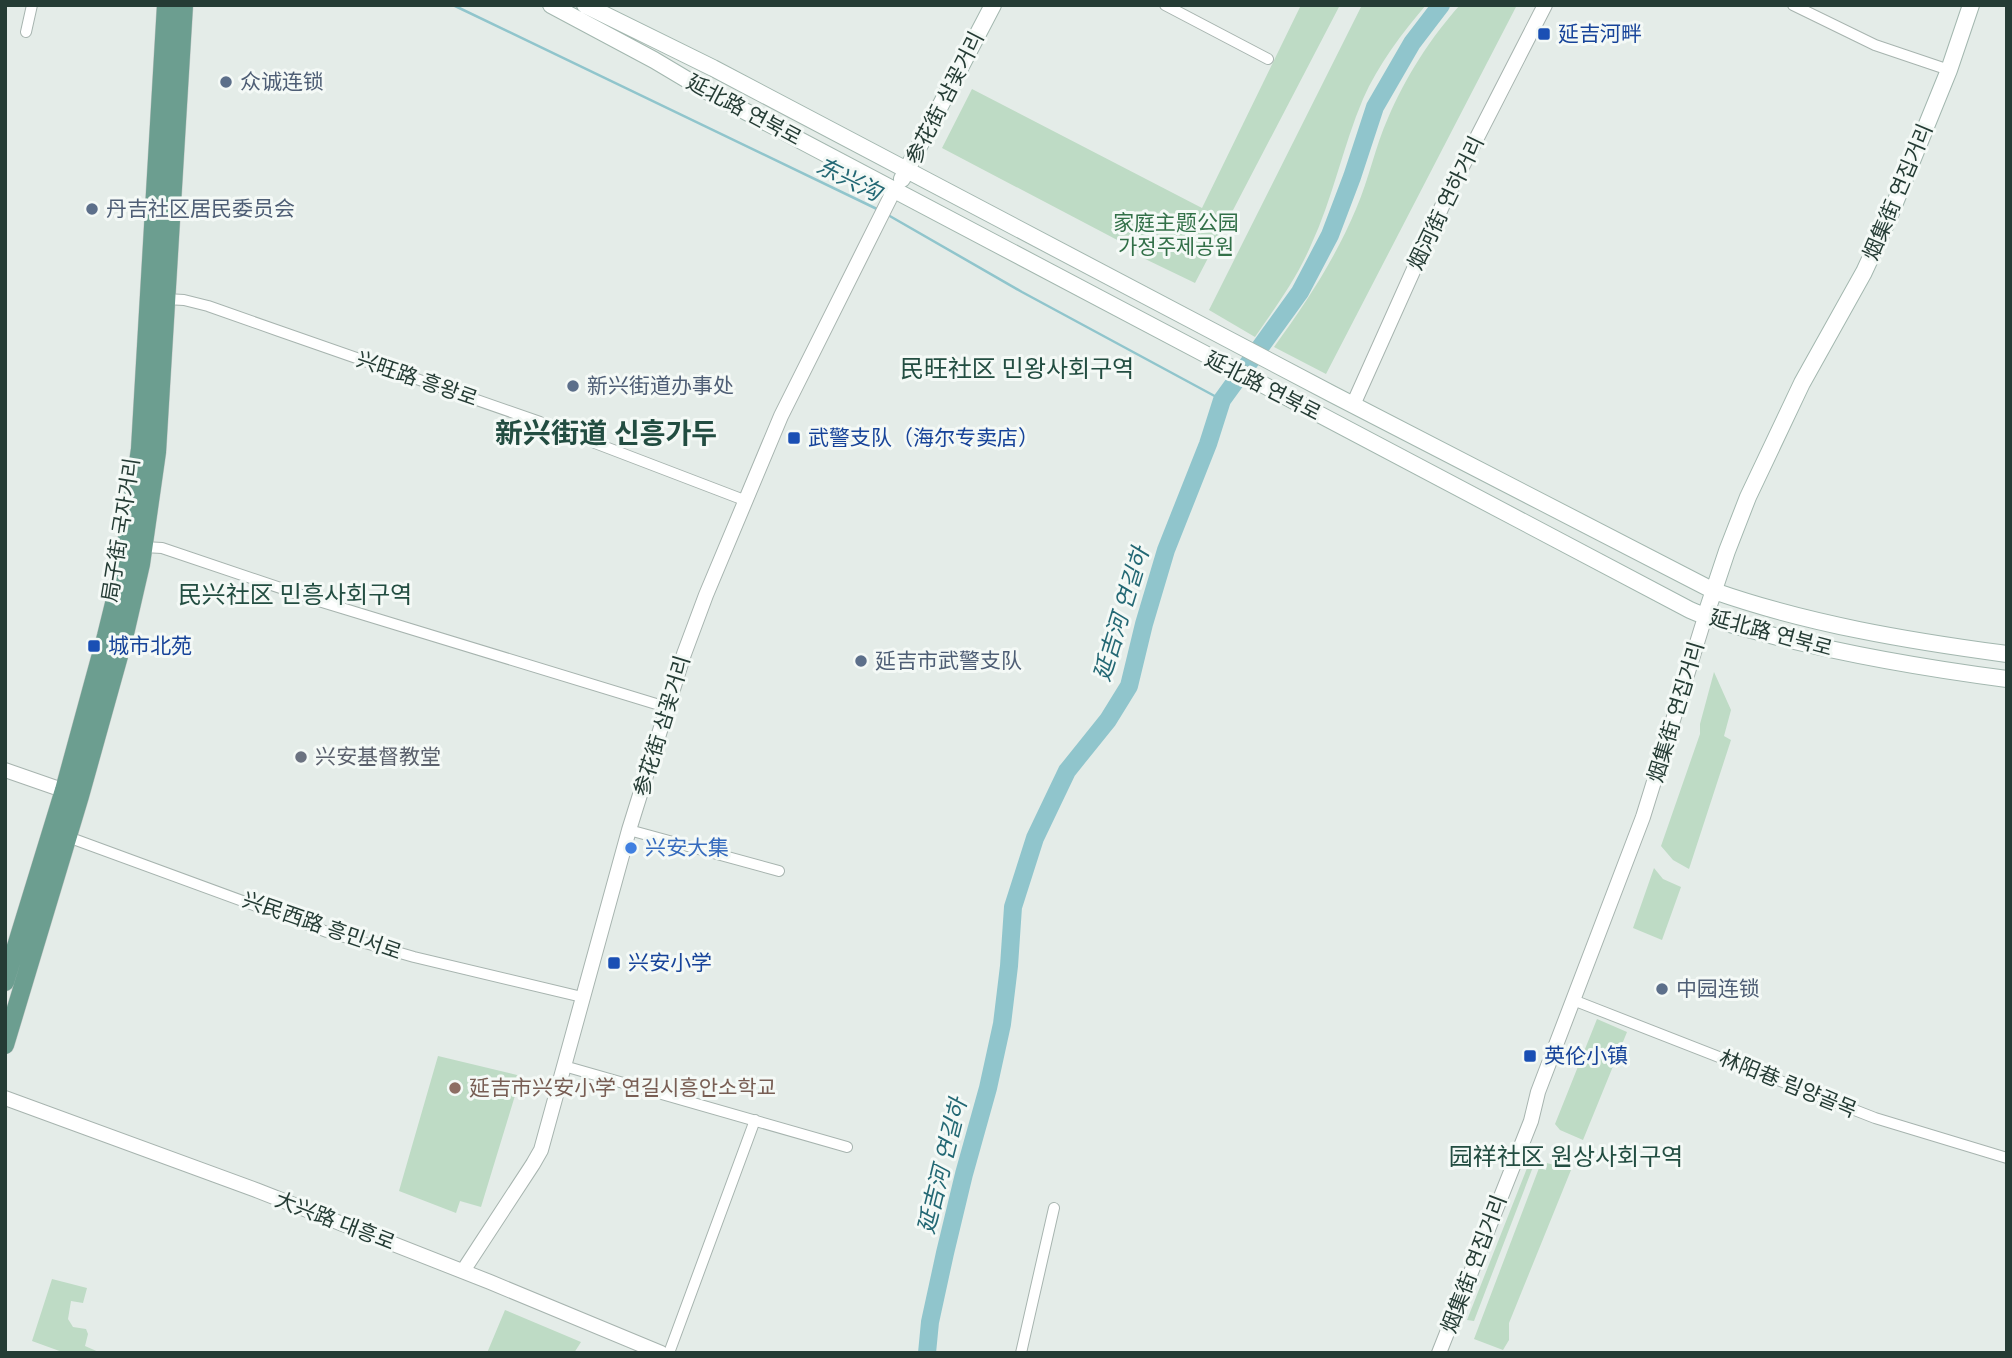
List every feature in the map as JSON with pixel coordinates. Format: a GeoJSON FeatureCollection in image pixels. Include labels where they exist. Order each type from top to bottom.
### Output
{"type":"FeatureCollection","features":[{"type":"Feature","properties":{"kind":"main road","name":"局子街 국자거리"},"geometry":{"type":"LineString","coordinates":[[5,1045],[68,837],[72,793],[122,571],[132,511],[140,449],[166,5]]}},
{"type":"Feature","properties":{"kind":"main road","name":"局子街 국자거리"},"geometry":{"type":"LineString","coordinates":[[5,982],[124,638],[144,547],[157,452],[184,5]]}},
{"type":"Feature","properties":{"kind":"main road","name":"延北路 연북로"},"geometry":{"type":"LineString","coordinates":[[551,5],[701,88],[1175,340],[1705,617],[1871,658],[2007,679]]}},
{"type":"Feature","properties":{"kind":"main road","name":"延北路 연북로"},"geometry":{"type":"LineString","coordinates":[[585,5],[713,68],[1353,405],[1714,591],[1839,625],[2007,654]]}},
{"type":"Feature","properties":{"kind":"main road","name":"参花街 삼꽃거리"},"geometry":{"type":"LineString","coordinates":[[894,190],[982,5]]}},
{"type":"Feature","properties":{"kind":"main road","name":"参花街 삼꽃거리"},"geometry":{"type":"LineString","coordinates":[[904,169],[993,5]]}},
{"type":"Feature","properties":{"kind":"main road","name":"烟集街 연집거리"},"geometry":{"type":"LineString","coordinates":[[1705,617],[1748,497],[1802,383],[1864,272],[1949,70],[1971,5]]}},
{"type":"Feature","properties":{"kind":"street"},"geometry":{"type":"LineString","coordinates":[[26,32],[32,5]]}},
{"type":"Feature","properties":{"kind":"street"},"geometry":{"type":"LineString","coordinates":[[1165,5],[1268,59]]}},
{"type":"Feature","properties":{"kind":"street","name":"烟河街 연하거리"},"geometry":{"type":"LineString","coordinates":[[1353,405],[1444,202],[1545,5]]}},
{"type":"Feature","properties":{"kind":"street"},"geometry":{"type":"LineString","coordinates":[[1793,5],[1875,45],[1949,70]]}},
{"type":"Feature","properties":{"kind":"street","name":"参花街 삼꽃거리"},"geometry":{"type":"LineString","coordinates":[[463,1271],[537,1157],[629,830],[666,707],[697,618],[781,416],[894,190]]}},
{"type":"Feature","properties":{"kind":"street","name":"兴旺路 흥왕로"},"geometry":{"type":"LineString","coordinates":[[166,299],[208,306],[540,422],[744,500]]}},
{"type":"Feature","properties":{"kind":"street"},"geometry":{"type":"LineString","coordinates":[[144,547],[162,548],[335,606],[666,707]]}},
{"type":"Feature","properties":{"kind":"street","name":"烟集街 연집거리"},"geometry":{"type":"LineString","coordinates":[[1439,1353],[1531,1121],[1538,1092],[1643,817],[1705,617]]}},
{"type":"Feature","properties":{"kind":"street"},"geometry":{"type":"LineString","coordinates":[[5,771],[72,793]]}},
{"type":"Feature","properties":{"kind":"street"},"geometry":{"type":"LineString","coordinates":[[629,830],[779,871]]}},
{"type":"Feature","properties":{"kind":"street","name":"兴民西路 흥민서로"},"geometry":{"type":"LineString","coordinates":[[68,837],[327,932],[414,957],[582,997]]}},
{"type":"Feature","properties":{"kind":"street","name":"林阳巷 림양골목"},"geometry":{"type":"LineString","coordinates":[[1573,999],[1875,1118],[2007,1158]]}},
{"type":"Feature","properties":{"kind":"street"},"geometry":{"type":"LineString","coordinates":[[564,1066],[848,1147]]}},
{"type":"Feature","properties":{"kind":"street","name":"大兴路 대흥로"},"geometry":{"type":"LineString","coordinates":[[5,1098],[256,1190],[463,1271],[661,1353]]}},
{"type":"Feature","properties":{"kind":"street"},"geometry":{"type":"LineString","coordinates":[[668,1353],[755,1120]]}},
{"type":"Feature","properties":{"kind":"street"},"geometry":{"type":"LineString","coordinates":[[1021,1353],[1054,1208]]}},
{"type":"Feature","properties":{"kind":"green space","name":"家庭主题公园 가정주제공원"},"geometry":{"type":"Polygon","coordinates":[[[1301,5],[1340,5],[1195,283],[1141,257],[1142,253],[942,148],[972,89],[1202,208],[1301,5]]]}},
{"type":"Feature","properties":{"kind":"green space"},"geometry":{"type":"Polygon","coordinates":[[[1362,5],[1426,5],[1391,50],[1369,86],[1311,245],[1278,304],[1255,337],[1209,310],[1362,5]]]}},
{"type":"Feature","properties":{"kind":"green space"},"geometry":{"type":"Polygon","coordinates":[[[1460,5],[1517,5],[1326,374],[1274,347],[1319,280],[1348,227],[1361,198],[1383,129],[1402,88],[1429,44],[1460,5]]]}},
{"type":"Feature","properties":{"kind":"green space"},"geometry":{"type":"Polygon","coordinates":[[[1714,672],[1731,710],[1724,736],[1731,740],[1689,869],[1673,860],[1661,846],[1700,734],[1700,724],[1714,672]]]}},
{"type":"Feature","properties":{"kind":"green space"},"geometry":{"type":"Polygon","coordinates":[[[1654,868],[1663,879],[1681,887],[1662,940],[1633,928],[1654,868]]]}},
{"type":"Feature","properties":{"kind":"green space"},"geometry":{"type":"Polygon","coordinates":[[[1597,1019],[1627,1032],[1583,1140],[1560,1130],[1555,1124],[1597,1019]]]}},
{"type":"Feature","properties":{"kind":"green space"},"geometry":{"type":"Polygon","coordinates":[[[438,1056],[521,1076],[481,1207],[460,1201],[456,1213],[399,1191],[438,1056]]]}},
{"type":"Feature","properties":{"kind":"green space"},"geometry":{"type":"Polygon","coordinates":[[[1531,1158],[1536,1159],[1474,1321],[1467,1320],[1531,1158]]]}},
{"type":"Feature","properties":{"kind":"green space"},"geometry":{"type":"Polygon","coordinates":[[[1547,1163],[1571,1170],[1509,1323],[1509,1340],[1503,1350],[1474,1339],[1539,1168],[1546,1170],[1547,1163]]]}},
{"type":"Feature","properties":{"kind":"green space"},"geometry":{"type":"Polygon","coordinates":[[[52,1279],[87,1288],[83,1303],[71,1301],[68,1319],[73,1327],[86,1329],[88,1334],[85,1346],[101,1353],[65,1353],[32,1341],[52,1279]]]}},
{"type":"Feature","properties":{"kind":"green space"},"geometry":{"type":"Polygon","coordinates":[[[505,1310],[581,1342],[574,1353],[487,1353],[505,1310]]]}},
{"type":"Feature","properties":{"kind":"waterway","name":"东兴沟"},"geometry":{"type":"LineString","coordinates":[[453,5],[879,210]]}},
{"type":"Feature","properties":{"kind":"waterway","name":"延吉河 연길하"},"geometry":{"type":"LineString","coordinates":[[927,1353],[930,1322],[945,1253],[1002,1024],[1013,907],[1035,838],[1067,771],[1108,720],[1129,686],[1166,550],[1208,444],[1222,400],[1300,292],[1330,235],[1375,107],[1412,43],[1441,5]]}},
{"type":"Feature","properties":{"kind":"waterway","name":"东兴沟"},"geometry":{"type":"LineString","coordinates":[[888,215],[1022,292],[1222,400]]}},
{"type":"Feature","properties":{"kind":"place","name":"延吉河畔"},"geometry":{"type":"Point","coordinates":[1544,34]}},
{"type":"Feature","properties":{"kind":"place","name":"众诚连锁"},"geometry":{"type":"Point","coordinates":[226,82]}},
{"type":"Feature","properties":{"kind":"place","name":"丹吉社区居民委员会"},"geometry":{"type":"Point","coordinates":[92,209]}},
{"type":"Feature","properties":{"kind":"place","name":"新兴街道办事处"},"geometry":{"type":"Point","coordinates":[573,386]}},
{"type":"Feature","properties":{"kind":"place","name":"武警支队（海尔专卖店）"},"geometry":{"type":"Point","coordinates":[794,438]}},
{"type":"Feature","properties":{"kind":"place","name":"城市北苑"},"geometry":{"type":"Point","coordinates":[94,646]}},
{"type":"Feature","properties":{"kind":"place","name":"延吉市武警支队"},"geometry":{"type":"Point","coordinates":[861,661]}},
{"type":"Feature","properties":{"kind":"place","name":"兴安基督教堂"},"geometry":{"type":"Point","coordinates":[301,757]}},
{"type":"Feature","properties":{"kind":"place","name":"兴安大集"},"geometry":{"type":"Point","coordinates":[631,848]}},
{"type":"Feature","properties":{"kind":"place","name":"兴安小学"},"geometry":{"type":"Point","coordinates":[614,963]}},
{"type":"Feature","properties":{"kind":"place","name":"中园连锁"},"geometry":{"type":"Point","coordinates":[1662,989]}},
{"type":"Feature","properties":{"kind":"place","name":"英伦小镇"},"geometry":{"type":"Point","coordinates":[1530,1056]}},
{"type":"Feature","properties":{"kind":"place","name":"延吉市兴安小学 연길시흥안소학교"},"geometry":{"type":"Point","coordinates":[455,1088]}},
{"type":"Feature","properties":{"kind":"district","name":"民旺社区 민왕사회구역"},"geometry":{"type":"Point","coordinates":[1017,369]}},
{"type":"Feature","properties":{"kind":"district","name":"新兴街道 신흥가두"},"geometry":{"type":"Point","coordinates":[606,433]}},
{"type":"Feature","properties":{"kind":"district","name":"民兴社区 민흥사회구역"},"geometry":{"type":"Point","coordinates":[295,595]}},
{"type":"Feature","properties":{"kind":"district","name":"园祥社区 원상사회구역"},"geometry":{"type":"Point","coordinates":[1566,1157]}}]}
